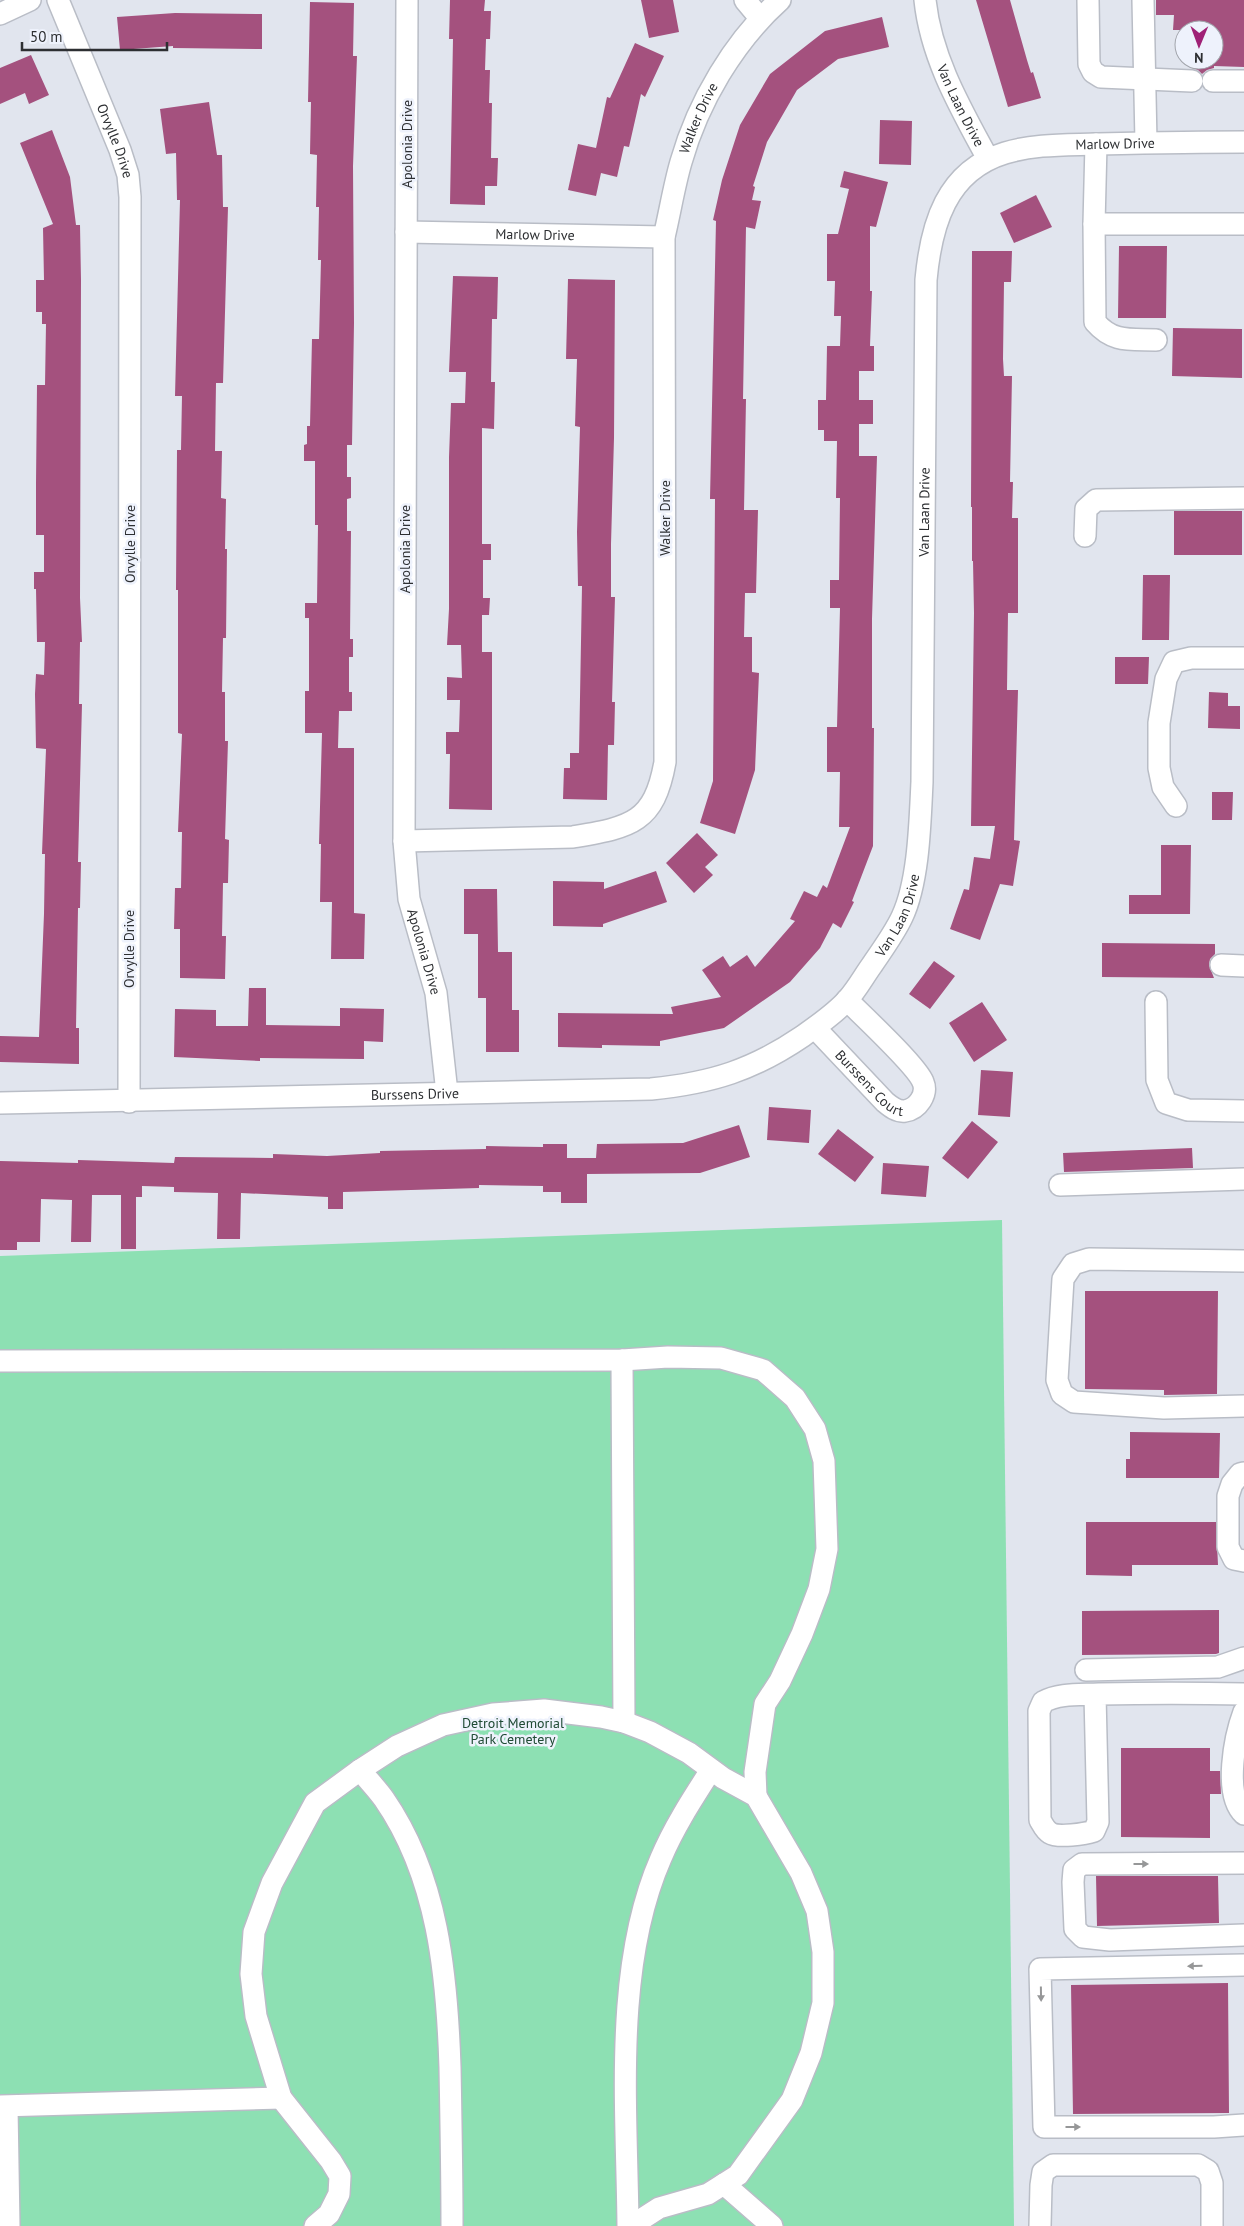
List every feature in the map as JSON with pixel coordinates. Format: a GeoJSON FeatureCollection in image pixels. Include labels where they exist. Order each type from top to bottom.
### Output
{"type":"FeatureCollection","features":[{"type":"Feature","properties":{"kind":"street"},"geometry":{"type":"LineString","coordinates":[[0,14],[30,0]]}},
{"type":"Feature","properties":{"kind":"street","name":"Orvylle Drive"},"geometry":{"type":"LineString","coordinates":[[58,0],[120,150],[128,175],[130,197],[129,1102]]}},
{"type":"Feature","properties":{"kind":"street","name":"Apolonia Drive"},"geometry":{"type":"LineString","coordinates":[[407,0],[404,841],[409,899],[436,993],[447,1093]]}},
{"type":"Feature","properties":{"kind":"street"},"geometry":{"type":"LineString","coordinates":[[745,0],[760,18],[780,0]]}},
{"type":"Feature","properties":{"kind":"street","name":"Van Laan Drive"},"geometry":{"type":"LineString","coordinates":[[815,1028],[847,1000],[879,955],[902,916],[910,890],[918,844],[922,782],[928,260],[938,214],[953,190],[988,159],[951,90],[927,20],[925,0]]}},
{"type":"Feature","properties":{"kind":"street"},"geometry":{"type":"LineString","coordinates":[[1088,0],[1089,64],[1093,72],[1101,77],[1192,81]]}},
{"type":"Feature","properties":{"kind":"street"},"geometry":{"type":"LineString","coordinates":[[1143,0],[1146,142]]}},
{"type":"Feature","properties":{"kind":"street","name":"Walker Drive"},"geometry":{"type":"LineString","coordinates":[[404,841],[573,836],[600,832],[620,827],[642,816],[652,804],[660,787],[665,762],[664,237],[682,161],[698,116],[717,78],[760,18]]}},
{"type":"Feature","properties":{"kind":"street"},"geometry":{"type":"LineString","coordinates":[[1213,82],[1244,81]]}},
{"type":"Feature","properties":{"kind":"street","name":"Marlow Drive"},"geometry":{"type":"LineString","coordinates":[[988,159],[1026,149],[1060,145],[1146,142],[1244,142]]}},
{"type":"Feature","properties":{"kind":"street"},"geometry":{"type":"LineString","coordinates":[[1096,144],[1094,224],[1095,322],[1105,334],[1118,338],[1156,340]]}},
{"type":"Feature","properties":{"kind":"street"},"geometry":{"type":"LineString","coordinates":[[1094,224],[1244,224]]}},
{"type":"Feature","properties":{"kind":"street","name":"Marlow Drive"},"geometry":{"type":"LineString","coordinates":[[406,232],[664,237]]}},
{"type":"Feature","properties":{"kind":"street"},"geometry":{"type":"LineString","coordinates":[[1086,536],[1086,509],[1096,500],[1244,498]]}},
{"type":"Feature","properties":{"kind":"street"},"geometry":{"type":"LineString","coordinates":[[1176,806],[1163,787],[1158,768],[1159,723],[1166,679],[1174,662],[1191,658],[1244,658]]}},
{"type":"Feature","properties":{"kind":"street"},"geometry":{"type":"LineString","coordinates":[[1220,965],[1244,966]]}},
{"type":"Feature","properties":{"kind":"street","name":"Burssens Court"},"geometry":{"type":"LineString","coordinates":[[815,1028],[885,1102],[895,1110],[906,1111],[916,1106],[922,1099],[923,1081],[901,1055],[847,1000]]}},
{"type":"Feature","properties":{"kind":"street"},"geometry":{"type":"LineString","coordinates":[[1156,1002],[1157,1080],[1166,1103],[1188,1110],[1244,1111]]}},
{"type":"Feature","properties":{"kind":"street","name":"Burssens Drive"},"geometry":{"type":"LineString","coordinates":[[0,1104],[651,1089],[689,1085],[728,1075],[774,1056],[815,1028]]}},
{"type":"Feature","properties":{"kind":"street"},"geometry":{"type":"LineString","coordinates":[[1060,1185],[1244,1180]]}},
{"type":"Feature","properties":{"kind":"street"},"geometry":{"type":"LineString","coordinates":[[1244,1261],[1089,1259],[1073,1264],[1063,1279],[1057,1380],[1062,1394],[1074,1402],[1164,1408],[1244,1406]]}},
{"type":"Feature","properties":{"kind":"street"},"geometry":{"type":"LineString","coordinates":[[0,1361],[622,1360],[668,1357],[721,1358],[763,1370],[795,1398],[815,1428],[824,1461],[827,1549],[819,1589],[802,1634],[780,1681],[765,1704],[755,1772],[756,1796],[801,1874],[817,1911],[823,1952],[823,2003],[811,2053],[792,2100],[738,2175],[708,2194],[659,2208],[631,2226]]}},
{"type":"Feature","properties":{"kind":"street"},"geometry":{"type":"LineString","coordinates":[[622,1360],[624,1722]]}},
{"type":"Feature","properties":{"kind":"street"},"geometry":{"type":"LineString","coordinates":[[1244,1473],[1240,1474],[1232,1484],[1228,1496],[1228,1547],[1234,1559],[1244,1561]]}},
{"type":"Feature","properties":{"kind":"street"},"geometry":{"type":"LineString","coordinates":[[1086,1670],[1218,1667],[1244,1658]]}},
{"type":"Feature","properties":{"kind":"street"},"geometry":{"type":"LineString","coordinates":[[1096,1695],[1098,1822],[1094,1831],[1085,1834],[1052,1834],[1045,1829],[1040,1820],[1040,1711],[1043,1702],[1053,1696],[1146,1693],[1244,1694]]}},
{"type":"Feature","properties":{"kind":"street"},"geometry":{"type":"LineString","coordinates":[[315,2226],[329,2214],[339,2194],[340,2176],[332,2161],[281,2098],[256,2016],[251,1974],[254,1932],[272,1883],[315,1803],[360,1770],[398,1746],[443,1725],[493,1714],[544,1710],[601,1716],[650,1732],[756,1796]]}},
{"type":"Feature","properties":{"kind":"street"},"geometry":{"type":"LineString","coordinates":[[1244,1712],[1234,1745],[1233,1765],[1235,1798],[1244,1814]]}},
{"type":"Feature","properties":{"kind":"street"},"geometry":{"type":"LineString","coordinates":[[360,1770],[384,1800],[402,1831],[419,1869],[434,1916],[449,2014],[452,2226]]}},
{"type":"Feature","properties":{"kind":"street"},"geometry":{"type":"LineString","coordinates":[[628,2226],[626,2068],[632,1963],[644,1909],[660,1859],[682,1815],[712,1770]]}},
{"type":"Feature","properties":{"kind":"street"},"geometry":{"type":"LineString","coordinates":[[1244,1863],[1082,1864],[1074,1870],[1073,1882],[1075,1929],[1083,1937],[1110,1940],[1244,1935]]}},
{"type":"Feature","properties":{"kind":"street"},"geometry":{"type":"LineString","coordinates":[[1244,1965],[1040,1969],[1044,2127],[1214,2127],[1244,2125]]}},
{"type":"Feature","properties":{"kind":"street"},"geometry":{"type":"LineString","coordinates":[[9,2226],[4,2106],[281,2098]]}},
{"type":"Feature","properties":{"kind":"street"},"geometry":{"type":"LineString","coordinates":[[1040,2226],[1043,2172],[1053,2165],[1198,2165],[1208,2171],[1212,2183],[1212,2226]]}},
{"type":"Feature","properties":{"kind":"street"},"geometry":{"type":"LineString","coordinates":[[724,2184],[772,2226]]}},
{"type":"Feature","properties":{"kind":"green space","name":"Detroit Memorial Park Cemetery"},"geometry":{"type":"Polygon","coordinates":[[[1002,1220],[1014,2226],[0,2226],[0,1256],[1002,1220]]]}},
{"type":"Feature","properties":{"kind":"building"},"geometry":{"type":"Polygon","coordinates":[[[450,0],[485,0],[484,11],[491,11],[490,39],[486,39],[485,70],[490,70],[489,103],[492,103],[491,158],[498,158],[497,186],[485,186],[485,205],[450,204],[453,39],[449,39],[450,0]]]}},
{"type":"Feature","properties":{"kind":"building"},"geometry":{"type":"Polygon","coordinates":[[[641,0],[673,0],[679,32],[649,38],[641,0]]]}},
{"type":"Feature","properties":{"kind":"building"},"geometry":{"type":"Polygon","coordinates":[[[976,0],[1010,0],[1031,73],[1033,72],[1041,98],[1008,107],[976,0]]]}},
{"type":"Feature","properties":{"kind":"building"},"geometry":{"type":"Polygon","coordinates":[[[1156,0],[1244,0],[1244,67],[1224,66],[1224,20],[1174,20],[1173,30],[1174,15],[1156,15],[1156,0]]]}},
{"type":"Feature","properties":{"kind":"building"},"geometry":{"type":"Polygon","coordinates":[[[310,2],[354,3],[353,56],[357,56],[353,166],[354,323],[352,445],[347,445],[347,477],[351,477],[351,498],[347,499],[347,531],[351,531],[350,639],[353,639],[353,657],[349,657],[349,692],[352,692],[352,711],[339,711],[338,748],[354,748],[354,913],[365,914],[364,959],[331,959],[332,902],[320,902],[321,844],[319,844],[322,733],[305,733],[305,691],[309,691],[309,618],[305,618],[305,603],[317,603],[318,525],[315,525],[315,461],[304,461],[304,445],[307,444],[307,426],[310,426],[312,339],[319,339],[321,260],[318,260],[319,207],[316,207],[317,155],[310,154],[311,102],[308,102],[310,2]]]}},
{"type":"Feature","properties":{"kind":"building"},"geometry":{"type":"Polygon","coordinates":[[[175,13],[262,14],[262,49],[173,48],[173,46],[120,50],[117,17],[175,13]]]}},
{"type":"Feature","properties":{"kind":"building"},"geometry":{"type":"Polygon","coordinates":[[[882,17],[889,47],[838,59],[797,90],[767,142],[753,186],[755,187],[752,200],[761,201],[755,229],[746,227],[743,399],[746,399],[744,510],[758,510],[756,593],[745,593],[744,637],[752,637],[752,672],[759,673],[755,770],[735,834],[700,823],[713,781],[715,499],[710,499],[716,221],[713,220],[722,180],[740,125],[770,74],[825,31],[882,17]]]}},
{"type":"Feature","properties":{"kind":"building"},"geometry":{"type":"Polygon","coordinates":[[[635,43],[664,56],[645,97],[641,94],[629,147],[624,146],[617,177],[601,173],[596,196],[568,190],[578,144],[596,148],[607,97],[610,98],[635,43]]]}},
{"type":"Feature","properties":{"kind":"building"},"geometry":{"type":"Polygon","coordinates":[[[31,55],[49,95],[29,104],[25,93],[0,104],[0,68],[31,55]]]}},
{"type":"Feature","properties":{"kind":"building"},"geometry":{"type":"Polygon","coordinates":[[[1198,70],[1207,70],[1202,74],[1198,70]]]}},
{"type":"Feature","properties":{"kind":"building"},"geometry":{"type":"Polygon","coordinates":[[[209,102],[217,155],[222,155],[223,207],[228,207],[223,383],[216,383],[215,451],[222,451],[221,498],[226,499],[225,549],[227,549],[226,638],[223,638],[222,692],[225,692],[225,741],[228,741],[225,839],[229,840],[228,883],[223,883],[222,936],[226,936],[225,979],[180,978],[180,929],[174,929],[175,888],[181,888],[182,832],[178,832],[182,734],[178,733],[178,590],[176,590],[177,450],[181,450],[182,396],[175,396],[180,200],[177,200],[176,153],[166,154],[160,109],[209,102]]]}},
{"type":"Feature","properties":{"kind":"building"},"geometry":{"type":"Polygon","coordinates":[[[880,120],[912,121],[911,165],[879,164],[880,120]]]}},
{"type":"Feature","properties":{"kind":"building"},"geometry":{"type":"Polygon","coordinates":[[[52,130],[70,177],[76,225],[80,225],[80,598],[82,642],[80,642],[79,704],[82,704],[78,862],[81,862],[80,908],[78,908],[76,1028],[79,1028],[79,1064],[0,1062],[0,1036],[39,1037],[44,914],[45,854],[42,854],[46,749],[36,748],[35,694],[36,674],[44,675],[45,642],[37,642],[34,572],[44,572],[44,535],[36,535],[36,483],[37,385],[45,385],[46,324],[42,324],[42,312],[36,312],[36,280],[44,280],[43,228],[53,224],[20,143],[52,130]]]}},
{"type":"Feature","properties":{"kind":"building"},"geometry":{"type":"Polygon","coordinates":[[[844,171],[888,182],[876,227],[870,226],[870,291],[872,291],[870,346],[874,346],[874,371],[859,371],[859,400],[873,400],[873,424],[859,424],[859,456],[877,456],[872,619],[872,728],[874,728],[873,846],[852,901],[854,902],[841,928],[833,923],[820,948],[790,982],[724,1028],[660,1041],[660,1046],[602,1045],[602,1048],[558,1047],[558,1013],[673,1014],[671,1007],[721,997],[702,970],[723,956],[730,967],[747,955],[755,967],[795,921],[790,919],[804,891],[817,897],[823,885],[827,888],[850,827],[839,827],[840,772],[827,772],[827,727],[837,727],[840,608],[830,608],[830,580],[839,580],[840,498],[836,498],[837,441],[824,441],[824,430],[818,430],[818,400],[826,400],[827,346],[840,346],[841,316],[834,316],[835,281],[827,281],[827,234],[838,234],[849,189],[840,187],[844,171]]]}},
{"type":"Feature","properties":{"kind":"building"},"geometry":{"type":"Polygon","coordinates":[[[1036,195],[1052,227],[1014,243],[1000,213],[1036,195]]]}},
{"type":"Feature","properties":{"kind":"building"},"geometry":{"type":"Polygon","coordinates":[[[1119,246],[1167,246],[1166,318],[1118,318],[1119,246]]]}},
{"type":"Feature","properties":{"kind":"building"},"geometry":{"type":"Polygon","coordinates":[[[972,251],[1012,251],[1011,282],[1004,282],[1003,359],[1004,376],[1012,376],[1010,482],[1013,482],[1012,518],[1018,518],[1018,613],[1008,613],[1007,690],[1018,690],[1014,840],[1020,841],[1013,886],[1000,884],[980,940],[950,929],[964,889],[969,890],[974,857],[990,859],[995,826],[971,826],[974,613],[971,507],[972,251]]]}},
{"type":"Feature","properties":{"kind":"building"},"geometry":{"type":"Polygon","coordinates":[[[453,276],[498,277],[497,319],[492,319],[491,382],[495,382],[494,429],[482,428],[482,544],[491,544],[491,560],[483,560],[483,598],[490,598],[489,615],[482,615],[482,652],[492,652],[492,810],[449,809],[450,754],[446,754],[446,732],[459,732],[460,700],[447,700],[447,677],[462,678],[461,645],[447,645],[451,403],[465,403],[466,372],[449,372],[453,276]]]}},
{"type":"Feature","properties":{"kind":"building"},"geometry":{"type":"Polygon","coordinates":[[[568,279],[615,280],[611,597],[615,597],[612,702],[615,702],[614,745],[608,745],[607,800],[563,799],[564,768],[570,768],[570,753],[579,753],[582,586],[578,586],[577,532],[580,427],[575,426],[577,359],[566,359],[568,279]]]}},
{"type":"Feature","properties":{"kind":"building"},"geometry":{"type":"Polygon","coordinates":[[[1173,328],[1242,329],[1242,378],[1172,376],[1173,328]]]}},
{"type":"Feature","properties":{"kind":"building"},"geometry":{"type":"Polygon","coordinates":[[[1174,511],[1242,511],[1242,555],[1174,555],[1174,511]]]}},
{"type":"Feature","properties":{"kind":"building"},"geometry":{"type":"Polygon","coordinates":[[[1143,575],[1170,575],[1169,640],[1142,640],[1143,575]]]}},
{"type":"Feature","properties":{"kind":"building"},"geometry":{"type":"Polygon","coordinates":[[[1115,657],[1149,657],[1148,684],[1115,684],[1115,657]]]}},
{"type":"Feature","properties":{"kind":"building"},"geometry":{"type":"Polygon","coordinates":[[[1209,692],[1228,693],[1228,706],[1240,706],[1240,729],[1208,728],[1209,692]]]}},
{"type":"Feature","properties":{"kind":"building"},"geometry":{"type":"Polygon","coordinates":[[[1212,792],[1233,792],[1232,820],[1212,820],[1212,792]]]}},
{"type":"Feature","properties":{"kind":"building"},"geometry":{"type":"Polygon","coordinates":[[[697,833],[718,855],[705,867],[713,875],[694,893],[666,863],[697,833]]]}},
{"type":"Feature","properties":{"kind":"building"},"geometry":{"type":"Polygon","coordinates":[[[1161,845],[1191,845],[1190,914],[1129,914],[1129,895],[1161,895],[1161,845]]]}},
{"type":"Feature","properties":{"kind":"building"},"geometry":{"type":"Polygon","coordinates":[[[656,871],[667,902],[603,924],[603,927],[553,926],[553,881],[604,882],[604,889],[656,871]]]}},
{"type":"Feature","properties":{"kind":"building"},"geometry":{"type":"Polygon","coordinates":[[[464,889],[497,889],[498,952],[512,952],[512,1010],[519,1010],[519,1052],[486,1052],[486,998],[478,998],[478,934],[464,934],[464,889]]]}},
{"type":"Feature","properties":{"kind":"building"},"geometry":{"type":"Polygon","coordinates":[[[1102,943],[1215,944],[1215,954],[1210,959],[1209,965],[1214,978],[1102,977],[1102,943]]]}},
{"type":"Feature","properties":{"kind":"building"},"geometry":{"type":"Polygon","coordinates":[[[934,961],[955,976],[930,1009],[909,994],[934,961]]]}},
{"type":"Feature","properties":{"kind":"building"},"geometry":{"type":"Polygon","coordinates":[[[249,988],[266,988],[266,1025],[340,1026],[340,1008],[384,1009],[383,1042],[364,1041],[364,1059],[260,1058],[260,1061],[174,1057],[175,1009],[216,1010],[216,1026],[248,1026],[249,988]]]}},
{"type":"Feature","properties":{"kind":"building"},"geometry":{"type":"Polygon","coordinates":[[[982,1002],[1007,1040],[974,1062],[949,1023],[982,1002]]]}},
{"type":"Feature","properties":{"kind":"building"},"geometry":{"type":"Polygon","coordinates":[[[981,1070],[1013,1072],[1010,1117],[978,1115],[981,1070]]]}},
{"type":"Feature","properties":{"kind":"building"},"geometry":{"type":"Polygon","coordinates":[[[769,1107],[811,1110],[809,1143],[767,1140],[769,1107]]]}},
{"type":"Feature","properties":{"kind":"building"},"geometry":{"type":"Polygon","coordinates":[[[972,1121],[998,1142],[968,1179],[942,1158],[972,1121]]]}},
{"type":"Feature","properties":{"kind":"building"},"geometry":{"type":"Polygon","coordinates":[[[739,1125],[750,1157],[700,1173],[587,1174],[587,1203],[561,1203],[561,1192],[543,1192],[543,1186],[479,1185],[479,1188],[343,1192],[343,1209],[328,1209],[328,1197],[241,1193],[240,1239],[217,1239],[218,1193],[174,1192],[174,1187],[142,1186],[142,1197],[136,1197],[136,1249],[121,1249],[121,1195],[92,1195],[91,1242],[71,1242],[72,1200],[41,1199],[40,1242],[17,1242],[17,1250],[0,1250],[0,1161],[78,1163],[78,1160],[174,1163],[175,1157],[273,1158],[273,1154],[327,1156],[380,1153],[380,1151],[486,1149],[486,1146],[543,1147],[543,1144],[567,1144],[567,1158],[596,1158],[597,1144],[683,1143],[739,1125]]]}},
{"type":"Feature","properties":{"kind":"building"},"geometry":{"type":"Polygon","coordinates":[[[838,1129],[874,1157],[855,1182],[818,1154],[838,1129]]]}},
{"type":"Feature","properties":{"kind":"building"},"geometry":{"type":"Polygon","coordinates":[[[1192,1148],[1193,1168],[1064,1172],[1063,1153],[1192,1148]]]}},
{"type":"Feature","properties":{"kind":"building"},"geometry":{"type":"Polygon","coordinates":[[[883,1163],[929,1166],[926,1197],[881,1194],[883,1163]]]}},
{"type":"Feature","properties":{"kind":"building"},"geometry":{"type":"Polygon","coordinates":[[[1085,1291],[1218,1291],[1217,1394],[1164,1395],[1164,1390],[1085,1389],[1085,1291]]]}},
{"type":"Feature","properties":{"kind":"building"},"geometry":{"type":"Polygon","coordinates":[[[1130,1432],[1220,1433],[1219,1478],[1126,1478],[1126,1459],[1130,1459],[1130,1432]]]}},
{"type":"Feature","properties":{"kind":"building"},"geometry":{"type":"Polygon","coordinates":[[[1086,1522],[1216,1522],[1218,1565],[1132,1565],[1132,1576],[1086,1575],[1086,1522]]]}},
{"type":"Feature","properties":{"kind":"building"},"geometry":{"type":"Polygon","coordinates":[[[1219,1610],[1219,1653],[1216,1654],[1082,1655],[1082,1611],[1219,1610]]]}},
{"type":"Feature","properties":{"kind":"building"},"geometry":{"type":"Polygon","coordinates":[[[1121,1748],[1210,1748],[1210,1771],[1220,1771],[1221,1794],[1210,1794],[1210,1838],[1121,1837],[1121,1748]]]}},
{"type":"Feature","properties":{"kind":"building"},"geometry":{"type":"Polygon","coordinates":[[[1096,1876],[1218,1876],[1219,1923],[1097,1926],[1096,1876]]]}},
{"type":"Feature","properties":{"kind":"building"},"geometry":{"type":"Polygon","coordinates":[[[1228,1983],[1229,2113],[1073,2114],[1071,1985],[1228,1983]]]}}]}
